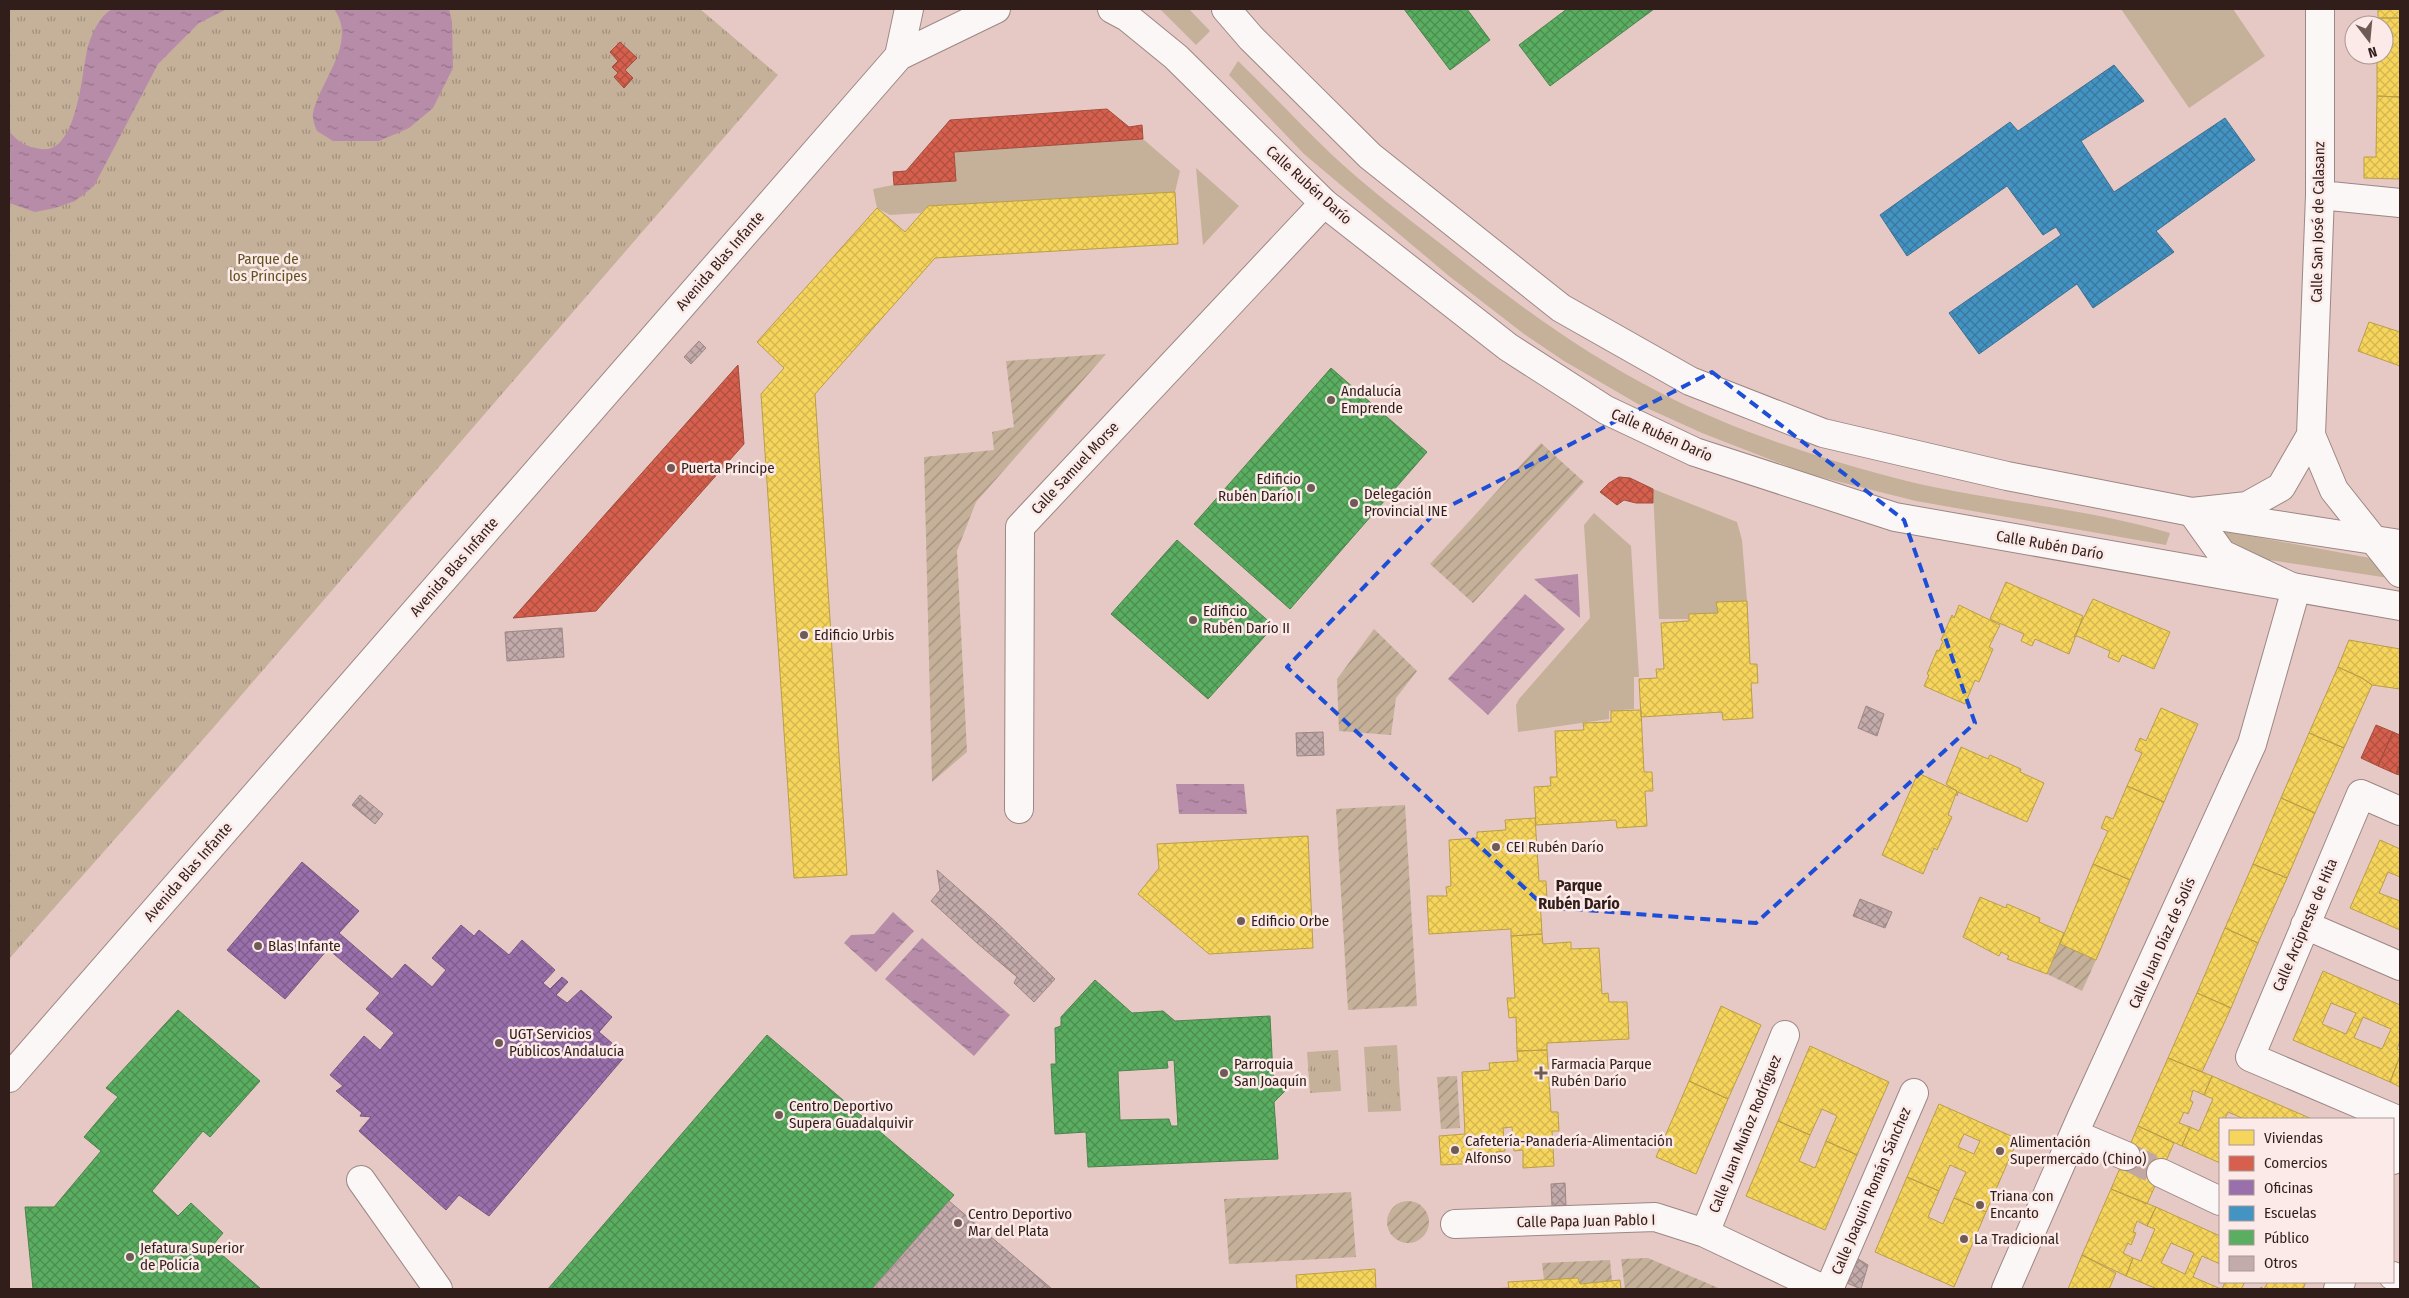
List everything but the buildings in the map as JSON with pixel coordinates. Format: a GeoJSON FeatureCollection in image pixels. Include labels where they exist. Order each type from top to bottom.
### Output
{"type":"FeatureCollection","features":[{"type":"Feature","properties":{"kind":"main road"},"geometry":{"type":"LineString","coordinates":[[899,56],[909,9]]}},
{"type":"Feature","properties":{"kind":"main road"},"geometry":{"type":"LineString","coordinates":[[899,56],[996,9]]}},
{"type":"Feature","properties":{"kind":"main road","name":"Calle Rubén Darío"},"geometry":{"type":"LineString","coordinates":[[1112,9],[1127,17],[1176,57],[1324,203],[1508,347],[1606,410],[1695,452],[1895,517],[2400,606]]}},
{"type":"Feature","properties":{"kind":"main road"},"geometry":{"type":"LineString","coordinates":[[1226,9],[1251,38],[1370,156],[1561,308],[1690,381],[1823,433],[2007,476],[2192,512],[2400,544]]}},
{"type":"Feature","properties":{"kind":"main road","name":"Calle San José de Calasanz"},"geometry":{"type":"LineString","coordinates":[[2312,434],[2320,195],[2320,9]]}},
{"type":"Feature","properties":{"kind":"main road","name":"Avenida Blas Infante"},"geometry":{"type":"LineString","coordinates":[[9,1078],[899,56]]}},
{"type":"Feature","properties":{"kind":"main road"},"geometry":{"type":"LineString","coordinates":[[2320,195],[2400,203]]}},
{"type":"Feature","properties":{"kind":"main road","name":"Calle Samuel Morse"},"geometry":{"type":"LineString","coordinates":[[1020,809],[1020,526],[1324,203]]}},
{"type":"Feature","properties":{"kind":"main road"},"geometry":{"type":"LineString","coordinates":[[2192,512],[2247,506],[2281,487],[2312,434]]}},
{"type":"Feature","properties":{"kind":"main road"},"geometry":{"type":"LineString","coordinates":[[2312,434],[2334,490],[2400,573]]}},
{"type":"Feature","properties":{"kind":"main road"},"geometry":{"type":"LineString","coordinates":[[2192,512],[2222,554],[2296,589]]}},
{"type":"Feature","properties":{"kind":"main road","name":"Calle Juan Díaz de Solís"},"geometry":{"type":"LineString","coordinates":[[2006,1289],[2074,1134],[2252,744],[2296,589]]}},
{"type":"Feature","properties":{"kind":"main road","name":"Calle Arcipreste de Hita"},"geometry":{"type":"LineString","coordinates":[[2393,1118],[2250,1056],[2361,794],[2400,811]]}},
{"type":"Feature","properties":{"kind":"main road"},"geometry":{"type":"LineString","coordinates":[[2305,924],[2400,966]]}},
{"type":"Feature","properties":{"kind":"main road","name":"Calle Juan Muñoz Rodríguez"},"geometry":{"type":"LineString","coordinates":[[1705,1233],[1785,1035]]}},
{"type":"Feature","properties":{"kind":"main road","name":"Calle Joaquin Román Sánchez"},"geometry":{"type":"LineString","coordinates":[[1829,1289],[1914,1093]]}},
{"type":"Feature","properties":{"kind":"main road"},"geometry":{"type":"LineString","coordinates":[[2074,1134],[2126,1156]]}},
{"type":"Feature","properties":{"kind":"main road"},"geometry":{"type":"LineString","coordinates":[[2394,1157],[2400,1142]]}},
{"type":"Feature","properties":{"kind":"main road"},"geometry":{"type":"LineString","coordinates":[[2160,1173],[2219,1201]]}},
{"type":"Feature","properties":{"kind":"main road"},"geometry":{"type":"LineString","coordinates":[[361,1180],[438,1289]]}},
{"type":"Feature","properties":{"kind":"main road","name":"Calle Papa Juan Pablo I"},"geometry":{"type":"LineString","coordinates":[[1456,1224],[1655,1217],[1705,1233],[1823,1289]]}},
{"type":"Feature","properties":{"kind":"highlighted area"},"geometry":{"type":"Polygon","coordinates":[[[1712,372],[1904,520],[1975,723],[1756,923],[1545,907],[1287,667],[1434,514],[1712,372]]]}},
{"type":"Feature","properties":{"kind":"green space","name":"Parque de los Príncipes"},"geometry":{"type":"Polygon","coordinates":[[[9,9],[700,9],[778,75],[213,728],[9,959],[9,9]]]}},
{"type":"Feature","properties":{"kind":"green space"},"geometry":{"type":"Polygon","coordinates":[[[1160,9],[1189,9],[1210,31],[1196,45],[1160,9]]]}},
{"type":"Feature","properties":{"kind":"green space"},"geometry":{"type":"Polygon","coordinates":[[[2121,9],[2233,9],[2265,56],[2189,108],[2121,9]]]}},
{"type":"Feature","properties":{"kind":"green space"},"geometry":{"type":"Polygon","coordinates":[[[1238,61],[1329,152],[1398,211],[1546,324],[1601,359],[1659,392],[1739,428],[1824,458],[1880,474],[1952,491],[2098,516],[2170,533],[2166,545],[1916,501],[1808,474],[1702,433],[1638,404],[1564,361],[1524,334],[1449,276],[1304,154],[1229,75],[1238,61]]]}},
{"type":"Feature","properties":{"kind":"green space"},"geometry":{"type":"Polygon","coordinates":[[[1143,139],[1180,171],[1175,192],[928,206],[921,213],[890,215],[877,208],[873,189],[898,184],[956,181],[954,152],[1143,139]]]}},
{"type":"Feature","properties":{"kind":"green space"},"geometry":{"type":"Polygon","coordinates":[[[1196,168],[1239,206],[1203,245],[1196,168]]]}},
{"type":"Feature","properties":{"kind":"green space"},"geometry":{"type":"Polygon","coordinates":[[[1106,354],[976,502],[957,551],[967,752],[932,782],[924,457],[994,450],[992,432],[1014,427],[1006,361],[1106,354]]]}},
{"type":"Feature","properties":{"kind":"green space"},"geometry":{"type":"Polygon","coordinates":[[[1541,443],[1584,482],[1473,603],[1430,564],[1541,443]]]}},
{"type":"Feature","properties":{"kind":"green space"},"geometry":{"type":"Polygon","coordinates":[[[1653,489],[1737,522],[1742,540],[1747,601],[1716,603],[1718,613],[1689,614],[1689,619],[1659,619],[1653,489]]]}},
{"type":"Feature","properties":{"kind":"green space"},"geometry":{"type":"Polygon","coordinates":[[[1594,513],[1631,546],[1639,677],[1634,677],[1634,709],[1609,711],[1609,719],[1518,732],[1516,705],[1519,699],[1590,618],[1584,525],[1594,513]]]}},
{"type":"Feature","properties":{"kind":"green space"},"geometry":{"type":"Polygon","coordinates":[[[2218,530],[2370,558],[2389,578],[2243,556],[2218,530]]]}},
{"type":"Feature","properties":{"kind":"green space"},"geometry":{"type":"Polygon","coordinates":[[[1374,629],[1417,671],[1396,698],[1391,735],[1339,731],[1337,679],[1374,629]]]}},
{"type":"Feature","properties":{"kind":"green space"},"geometry":{"type":"Polygon","coordinates":[[[1405,805],[1417,1006],[1348,1010],[1336,809],[1405,805]]]}},
{"type":"Feature","properties":{"kind":"green space"},"geometry":{"type":"Polygon","coordinates":[[[2060,944],[2096,960],[2082,991],[2047,974],[2060,944]]]}},
{"type":"Feature","properties":{"kind":"green space"},"geometry":{"type":"Polygon","coordinates":[[[1397,1045],[1401,1111],[1368,1112],[1364,1047],[1397,1045]]]}},
{"type":"Feature","properties":{"kind":"green space"},"geometry":{"type":"Polygon","coordinates":[[[1338,1050],[1341,1091],[1310,1093],[1307,1052],[1338,1050]]]}},
{"type":"Feature","properties":{"kind":"green space"},"geometry":{"type":"Polygon","coordinates":[[[1457,1076],[1460,1128],[1441,1129],[1437,1077],[1457,1076]]]}},
{"type":"Feature","properties":{"kind":"green space"},"geometry":{"type":"Polygon","coordinates":[[[1351,1192],[1356,1257],[1229,1264],[1224,1199],[1351,1192]]]}},
{"type":"Feature","properties":{"kind":"green space"},"geometry":{"type":"Polygon","coordinates":[[[1408,1201],[1423,1207],[1429,1222],[1423,1237],[1408,1243],[1393,1237],[1387,1222],[1393,1207],[1408,1201]]]}},
{"type":"Feature","properties":{"kind":"green space"},"geometry":{"type":"Polygon","coordinates":[[[1648,1258],[1721,1289],[1625,1289],[1621,1259],[1648,1258]]]}},
{"type":"Feature","properties":{"kind":"green space"},"geometry":{"type":"Polygon","coordinates":[[[1610,1260],[1612,1281],[1580,1284],[1578,1278],[1544,1280],[1542,1263],[1610,1260]]]}},
{"type":"Feature","properties":{"kind":"water"},"geometry":{"type":"Polygon","coordinates":[[[112,9],[227,9],[199,23],[158,64],[94,186],[75,201],[35,212],[9,203],[9,131],[23,143],[41,149],[53,147],[63,139],[71,125],[76,108],[90,40],[100,20],[112,9]]]}},
{"type":"Feature","properties":{"kind":"water"},"geometry":{"type":"Polygon","coordinates":[[[334,9],[449,9],[452,22],[453,68],[433,108],[409,128],[379,141],[333,141],[317,131],[313,120],[313,113],[317,100],[336,61],[342,34],[340,22],[334,9]]]}},
{"type":"Feature","properties":{"kind":"water"},"geometry":{"type":"Polygon","coordinates":[[[1578,574],[1580,618],[1534,579],[1578,574]]]}},
{"type":"Feature","properties":{"kind":"water"},"geometry":{"type":"Polygon","coordinates":[[[1525,594],[1565,629],[1488,715],[1448,679],[1525,594]]]}},
{"type":"Feature","properties":{"kind":"water"},"geometry":{"type":"Polygon","coordinates":[[[1176,784],[1244,784],[1247,814],[1179,814],[1176,784]]]}},
{"type":"Feature","properties":{"kind":"water"},"geometry":{"type":"Polygon","coordinates":[[[893,912],[914,931],[876,972],[844,943],[851,935],[874,934],[893,912]]]}},
{"type":"Feature","properties":{"kind":"water"},"geometry":{"type":"Polygon","coordinates":[[[922,938],[1010,1015],[974,1056],[885,979],[922,938]]]}},
{"type":"Feature","properties":{"kind":"tunnel"},"geometry":{"type":"LineString","coordinates":[[2126,1156],[2161,1173]]}},
{"type":"Feature","properties":{"kind":"place","name":"Andalucía Emprende"},"geometry":{"type":"Point","coordinates":[1331,400]}},
{"type":"Feature","properties":{"kind":"place","name":"Puerta Principe"},"geometry":{"type":"Point","coordinates":[671,468]}},
{"type":"Feature","properties":{"kind":"place","name":"Edificio Rubén Darío I"},"geometry":{"type":"Point","coordinates":[1311,488]}},
{"type":"Feature","properties":{"kind":"place","name":"Delegación Provincial INE"},"geometry":{"type":"Point","coordinates":[1354,503]}},
{"type":"Feature","properties":{"kind":"place","name":"Edificio Rubén Darío II"},"geometry":{"type":"Point","coordinates":[1193,620]}},
{"type":"Feature","properties":{"kind":"place","name":"Edificio Urbis"},"geometry":{"type":"Point","coordinates":[804,635]}},
{"type":"Feature","properties":{"kind":"place","name":"CEI Rubén Darío"},"geometry":{"type":"Point","coordinates":[1496,847]}},
{"type":"Feature","properties":{"kind":"place","name":"Edificio Orbe"},"geometry":{"type":"Point","coordinates":[1241,921]}},
{"type":"Feature","properties":{"kind":"place","name":"Blas Infante"},"geometry":{"type":"Point","coordinates":[258,946]}},
{"type":"Feature","properties":{"kind":"place","name":"UGT Servicios Públicos Andalucía"},"geometry":{"type":"Point","coordinates":[499,1043]}},
{"type":"Feature","properties":{"kind":"place","name":"Parroquia San Joaquín"},"geometry":{"type":"Point","coordinates":[1224,1073]}},
{"type":"Feature","properties":{"kind":"place","name":"Farmacia Parque Rubén Darío"},"geometry":{"type":"Point","coordinates":[1541,1073]}},
{"type":"Feature","properties":{"kind":"place","name":"Centro Deportivo Supera Guadalquivir"},"geometry":{"type":"Point","coordinates":[779,1115]}},
{"type":"Feature","properties":{"kind":"place","name":"Cafetería-Panadería-Alimentación Alfonso"},"geometry":{"type":"Point","coordinates":[1455,1150]}},
{"type":"Feature","properties":{"kind":"place","name":"Alimentación Supermercado (Chino)"},"geometry":{"type":"Point","coordinates":[2000,1151]}},
{"type":"Feature","properties":{"kind":"place","name":"Triana con Encanto"},"geometry":{"type":"Point","coordinates":[1980,1205]}},
{"type":"Feature","properties":{"kind":"place","name":"Centro Deportivo Mar del Plata"},"geometry":{"type":"Point","coordinates":[958,1223]}},
{"type":"Feature","properties":{"kind":"place","name":"La Tradicional"},"geometry":{"type":"Point","coordinates":[1964,1239]}},
{"type":"Feature","properties":{"kind":"place","name":"Jefatura Superior de Policía"},"geometry":{"type":"Point","coordinates":[130,1257]}},
{"type":"Feature","properties":{"kind":"district","name":"Parque Rubén Darío"},"geometry":{"type":"Point","coordinates":[1579,894]}}]}
